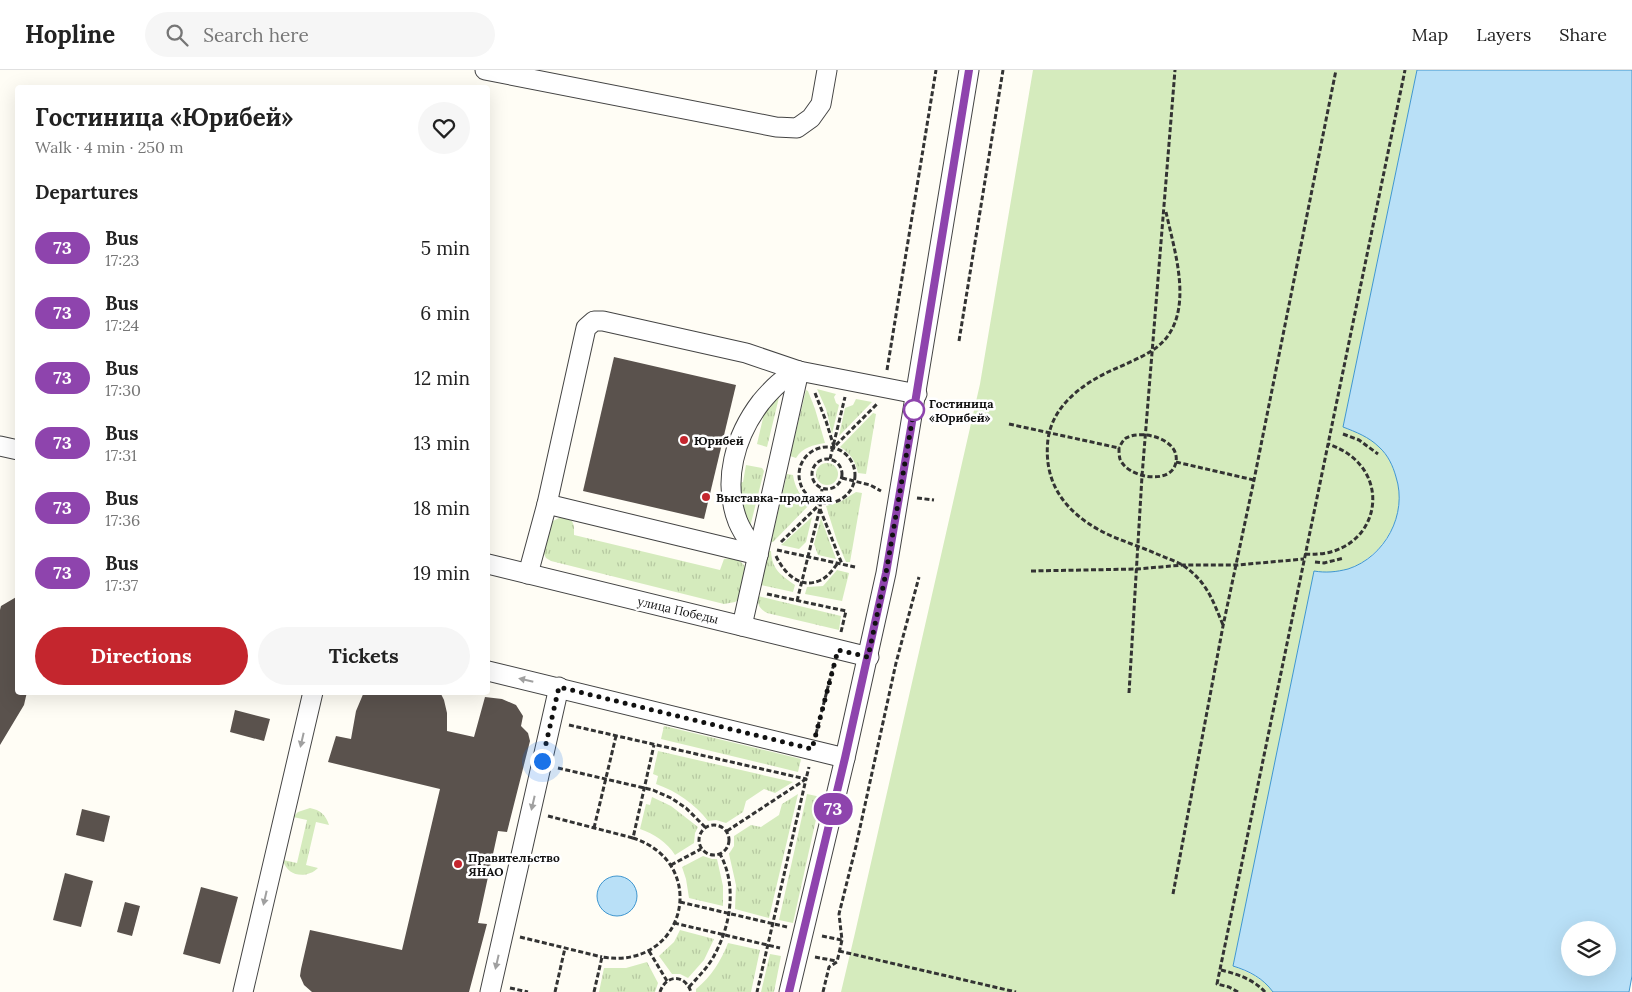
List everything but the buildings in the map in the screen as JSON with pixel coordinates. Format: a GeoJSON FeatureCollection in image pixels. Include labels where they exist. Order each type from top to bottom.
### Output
{"type":"FeatureCollection","features":[{"type":"Feature","properties":{"kind":"street"},"geometry":{"type":"LineString","coordinates":[[485,70],[776,127],[797,128],[811,118],[821,104],[827,70]]}},
{"type":"Feature","properties":{"kind":"street"},"geometry":{"type":"LineString","coordinates":[[789,992],[845,758],[886,573],[969,70]]}},
{"type":"Feature","properties":{"kind":"street"},"geometry":{"type":"LineString","coordinates":[[528,574],[586,328],[594,321],[603,321],[746,353],[799,371],[917,394]]}},
{"type":"Feature","properties":{"kind":"street"},"geometry":{"type":"LineString","coordinates":[[742,626],[768,551],[799,371]]}},
{"type":"Feature","properties":{"kind":"street"},"geometry":{"type":"LineString","coordinates":[[768,551],[744,534],[738,521],[730,487],[731,471],[743,429],[752,414],[776,385],[788,375],[799,371]]}},
{"type":"Feature","properties":{"kind":"street"},"geometry":{"type":"LineString","coordinates":[[0,446],[15,449]]}},
{"type":"Feature","properties":{"kind":"street"},"geometry":{"type":"LineString","coordinates":[[546,504],[768,551]]}},
{"type":"Feature","properties":{"kind":"street","name":"улица Победы"},"geometry":{"type":"LineString","coordinates":[[490,564],[868,657]]}},
{"type":"Feature","properties":{"kind":"street"},"geometry":{"type":"LineString","coordinates":[[490,671],[845,758]]}},
{"type":"Feature","properties":{"kind":"street"},"geometry":{"type":"LineString","coordinates":[[499,990],[559,687]]}},
{"type":"Feature","properties":{"kind":"street"},"geometry":{"type":"LineString","coordinates":[[244,992],[312,695]]}},
{"type":"Feature","properties":{"kind":"path"},"geometry":{"type":"LineString","coordinates":[[834,447],[882,399],[936,70]]}},
{"type":"Feature","properties":{"kind":"path"},"geometry":{"type":"LineString","coordinates":[[959,341],[1003,70]]}},
{"type":"Feature","properties":{"kind":"path"},"geometry":{"type":"LineString","coordinates":[[1129,692],[1145,434],[1175,70]]}},
{"type":"Feature","properties":{"kind":"path"},"geometry":{"type":"LineString","coordinates":[[1173,894],[1223,626],[1336,70]]}},
{"type":"Feature","properties":{"kind":"path"},"geometry":{"type":"LineString","coordinates":[[1238,992],[1217,984],[1405,70]]}},
{"type":"Feature","properties":{"kind":"path"},"geometry":{"type":"LineString","coordinates":[[1165,208],[1179,272],[1180,297],[1177,317],[1167,336],[1153,349],[1105,373],[1078,390],[1061,406],[1049,432],[1047,448],[1048,466],[1052,484],[1064,502],[1080,517],[1101,532],[1183,565],[1201,580],[1211,595],[1223,626]]}},
{"type":"Feature","properties":{"kind":"path"},"geometry":{"type":"LineString","coordinates":[[814,391],[834,447]]}},
{"type":"Feature","properties":{"kind":"path"},"geometry":{"type":"LineString","coordinates":[[830,459],[846,392]]}},
{"type":"Feature","properties":{"kind":"path"},"geometry":{"type":"LineString","coordinates":[[1009,424],[1119,448]]}},
{"type":"Feature","properties":{"kind":"path"},"geometry":{"type":"LineString","coordinates":[[1145,434],[1157,437],[1172,446],[1176,453],[1176,462],[1173,470],[1166,475],[1157,477],[1142,476],[1127,469],[1120,459],[1119,448],[1124,439],[1134,435],[1145,434]]}},
{"type":"Feature","properties":{"kind":"path"},"geometry":{"type":"LineString","coordinates":[[1343,434],[1359,440],[1378,454]]}},
{"type":"Feature","properties":{"kind":"path"},"geometry":{"type":"LineString","coordinates":[[1305,554],[1318,555],[1330,553],[1347,546],[1362,533],[1372,510],[1372,485],[1367,473],[1351,454],[1328,444]]}},
{"type":"Feature","properties":{"kind":"path"},"geometry":{"type":"LineString","coordinates":[[834,447],[841,450],[852,461],[856,475],[847,495],[827,503],[820,502],[809,496],[804,490],[800,468],[802,462],[813,451],[820,448],[834,447]]}},
{"type":"Feature","properties":{"kind":"path"},"geometry":{"type":"LineString","coordinates":[[830,459],[835,461],[841,468],[842,478],[836,486],[827,490],[822,489],[814,482],[811,472],[816,463],[830,459]]}},
{"type":"Feature","properties":{"kind":"path"},"geometry":{"type":"LineString","coordinates":[[1176,462],[1254,480]]}},
{"type":"Feature","properties":{"kind":"path"},"geometry":{"type":"LineString","coordinates":[[797,601],[820,508],[822,489]]}},
{"type":"Feature","properties":{"kind":"path"},"geometry":{"type":"LineString","coordinates":[[768,551],[817,508],[820,502]]}},
{"type":"Feature","properties":{"kind":"path"},"geometry":{"type":"LineString","coordinates":[[820,508],[840,564]]}},
{"type":"Feature","properties":{"kind":"path"},"geometry":{"type":"LineString","coordinates":[[768,551],[855,567]]}},
{"type":"Feature","properties":{"kind":"path"},"geometry":{"type":"LineString","coordinates":[[768,551],[776,556],[783,570],[801,583],[812,583],[821,580],[840,564]]}},
{"type":"Feature","properties":{"kind":"path"},"geometry":{"type":"LineString","coordinates":[[1315,562],[1324,563],[1344,558]]}},
{"type":"Feature","properties":{"kind":"path"},"geometry":{"type":"LineString","coordinates":[[1030,571],[1138,569],[1183,565],[1236,565],[1304,559]]}},
{"type":"Feature","properties":{"kind":"path"},"geometry":{"type":"LineString","coordinates":[[822,992],[829,967],[837,962],[840,951],[842,940],[839,914],[856,846],[896,663],[919,577]]}},
{"type":"Feature","properties":{"kind":"path"},"geometry":{"type":"LineString","coordinates":[[757,992],[812,749],[838,650],[846,611],[763,593]]}},
{"type":"Feature","properties":{"kind":"path"},"geometry":{"type":"LineString","coordinates":[[566,734],[568,725],[806,779]]}},
{"type":"Feature","properties":{"kind":"path"},"geometry":{"type":"LineString","coordinates":[[594,828],[616,736]]}},
{"type":"Feature","properties":{"kind":"path"},"geometry":{"type":"LineString","coordinates":[[633,838],[654,745]]}},
{"type":"Feature","properties":{"kind":"path"},"geometry":{"type":"LineString","coordinates":[[560,760],[558,768],[653,790],[671,798],[686,808],[705,827]]}},
{"type":"Feature","properties":{"kind":"path"},"geometry":{"type":"LineString","coordinates":[[727,831],[806,779]]}},
{"type":"Feature","properties":{"kind":"path"},"geometry":{"type":"LineString","coordinates":[[519,937],[602,957],[633,958],[649,951],[666,938],[674,923],[680,902],[678,883],[671,865],[659,851],[642,840],[547,816],[549,807]]}},
{"type":"Feature","properties":{"kind":"path"},"geometry":{"type":"LineString","coordinates":[[715,824],[720,825],[727,831],[730,842],[728,847],[720,854],[710,855],[699,845],[699,835],[705,827],[715,824]]}},
{"type":"Feature","properties":{"kind":"path"},"geometry":{"type":"LineString","coordinates":[[671,865],[701,848]]}},
{"type":"Feature","properties":{"kind":"path"},"geometry":{"type":"LineString","coordinates":[[689,987],[715,954],[724,935],[729,914],[729,881],[724,860],[720,854]]}},
{"type":"Feature","properties":{"kind":"path"},"geometry":{"type":"LineString","coordinates":[[680,902],[792,928]]}},
{"type":"Feature","properties":{"kind":"path"},"geometry":{"type":"LineString","coordinates":[[674,923],[786,950]]}},
{"type":"Feature","properties":{"kind":"path"},"geometry":{"type":"LineString","coordinates":[[818,935],[842,940]]}},
{"type":"Feature","properties":{"kind":"path"},"geometry":{"type":"LineString","coordinates":[[555,992],[565,948]]}},
{"type":"Feature","properties":{"kind":"path"},"geometry":{"type":"LineString","coordinates":[[649,951],[667,981]]}},
{"type":"Feature","properties":{"kind":"path"},"geometry":{"type":"LineString","coordinates":[[840,951],[1016,992]]}},
{"type":"Feature","properties":{"kind":"path"},"geometry":{"type":"LineString","coordinates":[[813,956],[837,962]]}},
{"type":"Feature","properties":{"kind":"path"},"geometry":{"type":"LineString","coordinates":[[594,992],[602,957]]}},
{"type":"Feature","properties":{"kind":"path"},"geometry":{"type":"LineString","coordinates":[[1221,970],[1250,979],[1265,992]]}},
{"type":"Feature","properties":{"kind":"path"},"geometry":{"type":"LineString","coordinates":[[660,992],[667,981],[676,979],[682,980],[691,992]]}},
{"type":"Feature","properties":{"kind":"path"},"geometry":{"type":"LineString","coordinates":[[499,990],[528,992]]}},
{"type":"Feature","properties":{"kind":"green space"},"geometry":{"type":"Polygon","coordinates":[[[1033,70],[1417,70],[1343,427],[1367,438],[1385,453],[1396,477],[1399,505],[1396,519],[1390,532],[1383,544],[1373,554],[1361,563],[1348,569],[1314,572],[1233,966],[1260,979],[1273,992],[841,992],[980,384],[1033,70]]]}},
{"type":"Feature","properties":{"kind":"green space"},"geometry":{"type":"Polygon","coordinates":[[[781,389],[767,447],[757,444],[763,418],[756,416],[781,389]]]}},
{"type":"Feature","properties":{"kind":"green space"},"geometry":{"type":"Polygon","coordinates":[[[817,389],[836,394],[834,397],[839,405],[832,434],[826,409],[817,389]]]}},
{"type":"Feature","properties":{"kind":"green space"},"geometry":{"type":"Polygon","coordinates":[[[806,390],[815,409],[825,443],[805,449],[796,458],[790,456],[806,390]]]}},
{"type":"Feature","properties":{"kind":"green space"},"geometry":{"type":"Polygon","coordinates":[[[856,399],[872,402],[839,436],[845,408],[853,405],[856,399]]]}},
{"type":"Feature","properties":{"kind":"green space"},"geometry":{"type":"Polygon","coordinates":[[[873,413],[876,414],[866,474],[858,473],[852,458],[840,447],[873,413]]]}},
{"type":"Feature","properties":{"kind":"green space"},"geometry":{"type":"Polygon","coordinates":[[[827,463],[835,466],[838,474],[835,482],[827,485],[819,482],[816,474],[819,466],[827,463]]]}},
{"type":"Feature","properties":{"kind":"green space"},"geometry":{"type":"Polygon","coordinates":[[[746,465],[762,468],[764,471],[749,531],[744,516],[739,483],[743,482],[746,465]]]}},
{"type":"Feature","properties":{"kind":"green space"},"geometry":{"type":"Polygon","coordinates":[[[787,474],[793,475],[799,492],[811,503],[771,542],[787,474]]]}},
{"type":"Feature","properties":{"kind":"green space"},"geometry":{"type":"Polygon","coordinates":[[[856,492],[862,493],[850,562],[846,562],[826,506],[840,502],[856,492]]]}},
{"type":"Feature","properties":{"kind":"green space"},"geometry":{"type":"Polygon","coordinates":[[[561,517],[572,521],[574,535],[720,570],[724,559],[734,558],[739,560],[744,565],[746,571],[739,599],[735,602],[724,604],[551,561],[546,558],[541,548],[551,522],[561,517]]]}},
{"type":"Feature","properties":{"kind":"green space"},"geometry":{"type":"Polygon","coordinates":[[[812,517],[806,542],[799,549],[781,545],[812,517]]]}},
{"type":"Feature","properties":{"kind":"green space"},"geometry":{"type":"Polygon","coordinates":[[[821,518],[836,559],[818,555],[814,544],[821,518]]]}},
{"type":"Feature","properties":{"kind":"green space"},"geometry":{"type":"Polygon","coordinates":[[[769,551],[771,551],[773,563],[778,571],[795,585],[793,592],[761,585],[769,551]]]}},
{"type":"Feature","properties":{"kind":"green space"},"geometry":{"type":"Polygon","coordinates":[[[837,570],[849,573],[842,601],[805,594],[807,587],[823,586],[837,570]]]}},
{"type":"Feature","properties":{"kind":"green space"},"geometry":{"type":"Polygon","coordinates":[[[758,596],[841,616],[839,630],[767,613],[759,606],[758,596]]]}},
{"type":"Feature","properties":{"kind":"green space"},"geometry":{"type":"Polygon","coordinates":[[[664,726],[801,759],[798,772],[661,739],[664,726]]]}},
{"type":"Feature","properties":{"kind":"green space"},"geometry":{"type":"Polygon","coordinates":[[[658,751],[793,782],[775,793],[764,789],[746,801],[743,812],[726,823],[716,820],[708,821],[685,799],[671,790],[656,784],[658,776],[653,774],[658,751]]]}},
{"type":"Feature","properties":{"kind":"green space"},"geometry":{"type":"Polygon","coordinates":[[[798,794],[769,918],[735,909],[736,885],[729,854],[734,846],[734,836],[751,825],[761,827],[779,815],[782,804],[798,794]]]}},
{"type":"Feature","properties":{"kind":"green space"},"geometry":{"type":"Polygon","coordinates":[[[807,794],[821,797],[793,923],[779,920],[807,794]]]}},
{"type":"Feature","properties":{"kind":"green space"},"geometry":{"type":"Polygon","coordinates":[[[652,797],[671,806],[698,827],[694,843],[675,855],[660,839],[640,829],[646,804],[650,805],[652,797]]]}},
{"type":"Feature","properties":{"kind":"green space"},"geometry":{"type":"Polygon","coordinates":[[[310,808],[322,814],[329,825],[316,822],[306,865],[318,868],[314,872],[303,875],[289,870],[283,860],[297,863],[307,820],[293,817],[298,812],[310,808]]]}},
{"type":"Feature","properties":{"kind":"green space"},"geometry":{"type":"Polygon","coordinates":[[[703,856],[717,859],[723,886],[723,906],[689,898],[682,867],[703,856]]]}},
{"type":"Feature","properties":{"kind":"green space"},"geometry":{"type":"Polygon","coordinates":[[[680,930],[714,939],[704,960],[688,978],[680,974],[672,974],[659,956],[674,942],[680,930]]]}},
{"type":"Feature","properties":{"kind":"green space"},"geometry":{"type":"Polygon","coordinates":[[[728,943],[760,950],[751,992],[696,992],[696,989],[715,968],[728,943]]]}},
{"type":"Feature","properties":{"kind":"green space"},"geometry":{"type":"Polygon","coordinates":[[[770,954],[781,956],[774,992],[761,992],[770,954]]]}},
{"type":"Feature","properties":{"kind":"green space"},"geometry":{"type":"Polygon","coordinates":[[[647,962],[658,983],[655,992],[599,992],[604,968],[626,968],[647,962]]]}},
{"type":"Feature","properties":{"kind":"water"},"geometry":{"type":"Polygon","coordinates":[[[1417,70],[1632,70],[1632,976],[1629,992],[1273,992],[1255,976],[1233,966],[1314,571],[1339,571],[1361,563],[1373,555],[1383,544],[1396,519],[1399,491],[1392,465],[1375,443],[1343,427],[1417,70]]]}},
{"type":"Feature","properties":{"kind":"water"},"geometry":{"type":"Polygon","coordinates":[[[617,876],[631,882],[637,896],[631,910],[617,916],[603,910],[597,896],[603,882],[617,876]]]}},
{"type":"Feature","properties":{"kind":"bus line","name":"73"},"geometry":{"type":"LineString","coordinates":[[789,992],[800,953],[886,573],[969,70]]}},
{"type":"Feature","properties":{"kind":"place","name":"Гостиница «Юрибей»"},"geometry":{"type":"Point","coordinates":[914,410]}},
{"type":"Feature","properties":{"kind":"place","name":"Юрибей"},"geometry":{"type":"Point","coordinates":[684,440]}},
{"type":"Feature","properties":{"kind":"place","name":"Выставка-продажа"},"geometry":{"type":"Point","coordinates":[706,497]}},
{"type":"Feature","properties":{"kind":"place","name":"Правительство ЯНАО"},"geometry":{"type":"Point","coordinates":[458,864]}},
{"type":"Feature","properties":{"kind":"route"},"geometry":{"type":"LineString","coordinates":[[542,761],[559,687],[812,749],[838,650],[868,657],[886,573],[914,410]]}}]}
